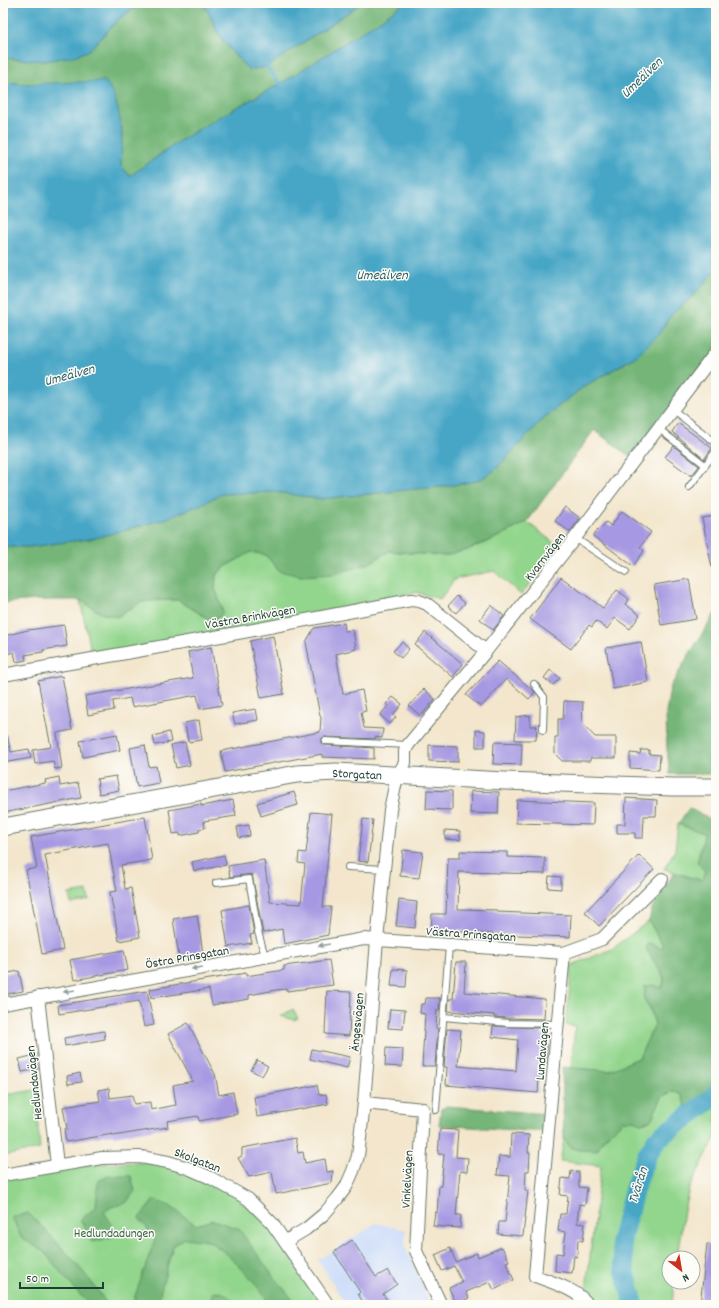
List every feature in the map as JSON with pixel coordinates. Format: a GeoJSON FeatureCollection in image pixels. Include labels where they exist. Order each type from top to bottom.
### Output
{"type":"FeatureCollection","features":[{"type":"Feature","properties":{"kind":"street","name":"Kvarnvägen"},"geometry":{"type":"LineString","coordinates":[[397,776],[405,763],[405,752],[408,745],[486,651],[575,538],[716,352]]}},
{"type":"Feature","properties":{"kind":"street","name":"Västra Brinkvägen"},"geometry":{"type":"LineString","coordinates":[[3,675],[411,600],[427,604],[486,651]]}},
{"type":"Feature","properties":{"kind":"street","name":"Storgatan"},"geometry":{"type":"LineString","coordinates":[[3,827],[280,776],[336,772],[397,776],[672,787],[716,787]]}},
{"type":"Feature","properties":{"kind":"street","name":"Ängesvägen"},"geometry":{"type":"LineString","coordinates":[[286,1241],[306,1229],[324,1214],[346,1187],[358,1156],[390,810],[397,776]]}},
{"type":"Feature","properties":{"kind":"street"},"geometry":{"type":"LineString","coordinates":[[564,953],[602,940],[662,878]]}},
{"type":"Feature","properties":{"kind":"street","name":"Östra Prinsgatan"},"geometry":{"type":"LineString","coordinates":[[3,1004],[265,956],[346,938],[377,940]]}},
{"type":"Feature","properties":{"kind":"street","name":"Västra Prinsgatan"},"geometry":{"type":"LineString","coordinates":[[377,940],[564,953]]}},
{"type":"Feature","properties":{"kind":"street","name":"Lundavägen"},"geometry":{"type":"LineString","coordinates":[[564,953],[535,1276],[584,1298],[588,1305]]}},
{"type":"Feature","properties":{"kind":"street","name":"Hedlundavägen"},"geometry":{"type":"LineString","coordinates":[[38,997],[57,1165]]}},
{"type":"Feature","properties":{"kind":"street","name":"Vinkelvägen"},"geometry":{"type":"LineString","coordinates":[[364,1103],[423,1109],[416,1251],[441,1305]]}},
{"type":"Feature","properties":{"kind":"street","name":"Skolgatan"},"geometry":{"type":"LineString","coordinates":[[3,1175],[102,1158],[141,1157],[168,1162],[188,1168],[211,1178],[248,1199],[272,1223],[286,1241],[328,1305]]}},
{"type":"Feature","properties":{"kind":"lane"},"geometry":{"type":"LineString","coordinates":[[673,410],[716,443]]}},
{"type":"Feature","properties":{"kind":"lane"},"geometry":{"type":"LineString","coordinates":[[659,428],[705,465]]}},
{"type":"Feature","properties":{"kind":"lane"},"geometry":{"type":"LineString","coordinates":[[689,487],[716,451]]}},
{"type":"Feature","properties":{"kind":"lane"},"geometry":{"type":"LineString","coordinates":[[575,538],[626,572]]}},
{"type":"Feature","properties":{"kind":"lane"},"geometry":{"type":"LineString","coordinates":[[534,684],[544,697],[543,730]]}},
{"type":"Feature","properties":{"kind":"lane"},"geometry":{"type":"LineString","coordinates":[[325,741],[408,745]]}},
{"type":"Feature","properties":{"kind":"lane"},"geometry":{"type":"LineString","coordinates":[[348,867],[385,869]]}},
{"type":"Feature","properties":{"kind":"lane"},"geometry":{"type":"LineString","coordinates":[[216,883],[249,879],[258,932],[265,956]]}},
{"type":"Feature","properties":{"kind":"lane"},"geometry":{"type":"LineString","coordinates":[[436,1110],[450,946]]}},
{"type":"Feature","properties":{"kind":"lane"},"geometry":{"type":"LineString","coordinates":[[444,1017],[508,1023],[558,1024]]}},
{"type":"Feature","properties":{"kind":"shaded area"},"geometry":{"type":"Polygon","coordinates":[[[376,1223],[406,1230],[405,1246],[431,1305],[346,1305],[318,1260],[376,1223]]]}},
{"type":"Feature","properties":{"kind":"green space"},"geometry":{"type":"Polygon","coordinates":[[[141,3],[202,3],[209,13],[217,32],[231,51],[249,70],[267,67],[362,3],[404,3],[382,19],[280,84],[181,140],[130,176],[121,166],[122,126],[28,84],[3,82],[3,58],[45,61],[88,51],[120,18],[141,3]]]}},
{"type":"Feature","properties":{"kind":"green space"},"geometry":{"type":"Polygon","coordinates":[[[716,270],[716,352],[635,460],[594,430],[527,522],[500,536],[467,550],[445,556],[389,551],[368,564],[334,574],[301,576],[279,571],[266,555],[251,552],[228,565],[216,575],[215,588],[223,612],[214,622],[178,600],[141,602],[117,617],[101,613],[80,600],[36,600],[3,603],[3,547],[30,547],[95,538],[165,519],[222,494],[275,492],[322,499],[441,487],[477,481],[494,471],[545,417],[583,387],[632,359],[665,325],[672,314],[691,298],[716,270]]]}},
{"type":"Feature","properties":{"kind":"green space"},"geometry":{"type":"Polygon","coordinates":[[[527,522],[558,546],[521,595],[494,571],[455,579],[440,599],[415,592],[358,605],[92,656],[80,600],[101,613],[117,617],[141,602],[178,600],[214,622],[223,612],[215,588],[216,575],[228,565],[251,552],[266,555],[279,571],[368,564],[389,551],[445,556],[467,550],[500,536],[527,522]]]}},
{"type":"Feature","properties":{"kind":"green space"},"geometry":{"type":"Polygon","coordinates":[[[716,612],[716,774],[670,774],[667,750],[666,713],[670,688],[716,612]]]}},
{"type":"Feature","properties":{"kind":"green space"},"geometry":{"type":"Polygon","coordinates":[[[689,808],[716,823],[716,978],[712,979],[710,986],[714,1008],[716,1011],[716,1098],[706,1107],[694,1112],[686,1109],[682,1095],[673,1091],[662,1097],[651,1120],[641,1123],[634,1120],[623,1121],[603,1139],[597,1150],[578,1150],[564,1139],[562,1067],[609,1071],[639,1058],[655,1024],[650,1008],[644,999],[645,986],[653,985],[661,988],[664,983],[661,971],[649,954],[647,948],[647,944],[652,944],[660,948],[663,947],[649,921],[652,908],[674,873],[702,880],[705,871],[697,863],[704,833],[678,824],[689,808]]]}},
{"type":"Feature","properties":{"kind":"green space"},"geometry":{"type":"Polygon","coordinates":[[[678,824],[704,833],[703,843],[699,853],[705,871],[702,881],[664,869],[675,850],[678,824]]]}},
{"type":"Feature","properties":{"kind":"green space"},"geometry":{"type":"Polygon","coordinates":[[[87,891],[89,900],[71,904],[69,894],[87,891]]]}},
{"type":"Feature","properties":{"kind":"green space"},"geometry":{"type":"Polygon","coordinates":[[[649,921],[663,945],[660,949],[652,944],[651,953],[664,980],[661,988],[653,985],[644,999],[650,1008],[655,1024],[639,1058],[609,1071],[571,1068],[575,1026],[566,1025],[572,965],[612,949],[649,921]]]}},
{"type":"Feature","properties":{"kind":"green space"},"geometry":{"type":"Polygon","coordinates":[[[716,978],[716,1011],[714,1008],[710,986],[712,979],[716,978]]]}},
{"type":"Feature","properties":{"kind":"green space"},"geometry":{"type":"Polygon","coordinates":[[[293,1009],[298,1018],[294,1020],[281,1016],[293,1009]]]}},
{"type":"Feature","properties":{"kind":"green space"},"geometry":{"type":"Polygon","coordinates":[[[35,1090],[40,1149],[3,1156],[3,1095],[35,1090]]]}},
{"type":"Feature","properties":{"kind":"green space"},"geometry":{"type":"Polygon","coordinates":[[[673,1091],[682,1095],[686,1109],[699,1111],[716,1098],[716,1136],[689,1189],[684,1210],[678,1250],[661,1250],[661,1290],[673,1290],[672,1305],[596,1305],[586,1289],[601,1166],[560,1161],[564,1139],[571,1148],[597,1150],[603,1139],[623,1120],[634,1120],[641,1123],[651,1120],[662,1097],[673,1091]]]}},
{"type":"Feature","properties":{"kind":"green space"},"geometry":{"type":"Polygon","coordinates":[[[447,1106],[547,1114],[545,1132],[439,1125],[441,1109],[447,1106]]]}},
{"type":"Feature","properties":{"kind":"green space","name":"Hedlundadungen"},"geometry":{"type":"Polygon","coordinates":[[[168,1162],[248,1199],[328,1305],[3,1305],[3,1175],[57,1165],[168,1162]]]}},
{"type":"Feature","properties":{"kind":"green space"},"geometry":{"type":"Polygon","coordinates":[[[109,1176],[131,1176],[135,1191],[126,1203],[111,1207],[104,1212],[113,1226],[112,1237],[92,1242],[80,1220],[96,1207],[98,1181],[109,1176]]]}},
{"type":"Feature","properties":{"kind":"green space"},"geometry":{"type":"Polygon","coordinates":[[[154,1200],[170,1206],[196,1225],[213,1220],[239,1229],[296,1305],[271,1305],[250,1277],[227,1254],[209,1241],[185,1238],[173,1246],[157,1305],[132,1305],[155,1239],[139,1218],[154,1200]]]}},
{"type":"Feature","properties":{"kind":"green space"},"geometry":{"type":"Polygon","coordinates":[[[28,1213],[50,1234],[90,1280],[108,1305],[92,1305],[78,1293],[44,1252],[21,1237],[12,1217],[28,1213]]]}},
{"type":"Feature","properties":{"kind":"green space"},"geometry":{"type":"Polygon","coordinates":[[[218,1291],[228,1296],[235,1305],[213,1305],[211,1298],[213,1293],[218,1291]]]}},
{"type":"Feature","properties":{"kind":"water"},"geometry":{"type":"Polygon","coordinates":[[[3,3],[141,3],[120,18],[88,51],[74,56],[45,61],[3,58],[3,3]]]}},
{"type":"Feature","properties":{"kind":"water"},"geometry":{"type":"Polygon","coordinates":[[[202,3],[362,3],[267,67],[249,70],[231,51],[217,32],[209,13],[202,3]]]}},
{"type":"Feature","properties":{"kind":"water","name":"Umeälven"},"geometry":{"type":"Polygon","coordinates":[[[404,3],[716,3],[716,270],[691,298],[672,314],[658,335],[638,355],[583,387],[545,417],[494,471],[477,481],[441,487],[322,499],[275,492],[222,494],[165,519],[95,538],[30,547],[3,547],[3,82],[28,84],[105,81],[114,96],[118,108],[122,135],[121,166],[130,176],[181,140],[280,84],[382,19],[404,3]]]}},
{"type":"Feature","properties":{"kind":"building"},"geometry":{"type":"Polygon","coordinates":[[[678,423],[712,448],[704,459],[672,432],[678,423]]]}},
{"type":"Feature","properties":{"kind":"building"},"geometry":{"type":"Polygon","coordinates":[[[674,446],[699,466],[691,476],[665,457],[674,446]]]}},
{"type":"Feature","properties":{"kind":"building"},"geometry":{"type":"Polygon","coordinates":[[[565,507],[580,518],[570,532],[555,521],[565,507]]]}},
{"type":"Feature","properties":{"kind":"building"},"geometry":{"type":"Polygon","coordinates":[[[622,511],[651,532],[640,547],[644,551],[633,566],[593,536],[606,522],[611,526],[622,511]]]}},
{"type":"Feature","properties":{"kind":"building"},"geometry":{"type":"Polygon","coordinates":[[[716,516],[716,567],[712,568],[702,518],[716,516]]]}},
{"type":"Feature","properties":{"kind":"building"},"geometry":{"type":"Polygon","coordinates":[[[561,577],[603,608],[617,590],[629,599],[625,604],[640,615],[630,629],[615,618],[607,629],[596,621],[592,627],[589,625],[571,649],[530,619],[561,577]]]}},
{"type":"Feature","properties":{"kind":"building"},"geometry":{"type":"Polygon","coordinates":[[[689,579],[696,619],[661,625],[654,585],[689,579]]]}},
{"type":"Feature","properties":{"kind":"building"},"geometry":{"type":"Polygon","coordinates":[[[457,596],[465,603],[456,613],[448,606],[457,596]]]}},
{"type":"Feature","properties":{"kind":"building"},"geometry":{"type":"Polygon","coordinates":[[[491,605],[504,616],[493,630],[480,619],[491,605]]]}},
{"type":"Feature","properties":{"kind":"building"},"geometry":{"type":"Polygon","coordinates":[[[344,623],[345,631],[353,630],[356,649],[336,654],[343,694],[362,690],[366,711],[361,712],[364,728],[383,729],[382,738],[325,737],[321,739],[321,743],[325,745],[374,748],[374,759],[322,757],[322,754],[225,772],[221,751],[320,732],[321,717],[306,642],[314,628],[344,623]]]}},
{"type":"Feature","properties":{"kind":"building"},"geometry":{"type":"Polygon","coordinates":[[[64,625],[67,646],[25,655],[26,660],[16,662],[14,652],[3,655],[3,636],[28,630],[64,625]]]}},
{"type":"Feature","properties":{"kind":"building"},"geometry":{"type":"Polygon","coordinates":[[[425,632],[463,664],[453,677],[415,645],[425,632]]]}},
{"type":"Feature","properties":{"kind":"building"},"geometry":{"type":"Polygon","coordinates":[[[273,636],[284,694],[261,698],[250,641],[273,636]]]}},
{"type":"Feature","properties":{"kind":"building"},"geometry":{"type":"Polygon","coordinates":[[[402,642],[409,649],[401,658],[393,651],[402,642]]]}},
{"type":"Feature","properties":{"kind":"building"},"geometry":{"type":"Polygon","coordinates":[[[641,642],[648,682],[613,689],[606,648],[641,642]]]}},
{"type":"Feature","properties":{"kind":"building"},"geometry":{"type":"Polygon","coordinates":[[[211,647],[222,705],[200,709],[197,695],[132,707],[130,698],[113,701],[114,710],[88,715],[85,696],[193,678],[188,652],[211,647]]]}},
{"type":"Feature","properties":{"kind":"building"},"geometry":{"type":"Polygon","coordinates":[[[498,661],[535,692],[529,699],[506,679],[481,707],[466,695],[498,661]]]}},
{"type":"Feature","properties":{"kind":"building"},"geometry":{"type":"Polygon","coordinates":[[[550,670],[560,678],[553,685],[544,678],[550,670]]]}},
{"type":"Feature","properties":{"kind":"building"},"geometry":{"type":"Polygon","coordinates":[[[62,676],[72,730],[57,733],[62,768],[55,769],[53,761],[35,764],[33,750],[51,747],[38,681],[62,676]]]}},
{"type":"Feature","properties":{"kind":"building"},"geometry":{"type":"Polygon","coordinates":[[[424,689],[435,699],[421,716],[409,706],[424,689]]]}},
{"type":"Feature","properties":{"kind":"building"},"geometry":{"type":"Polygon","coordinates":[[[393,697],[402,704],[393,715],[396,717],[390,724],[380,715],[388,706],[386,704],[393,697]]]}},
{"type":"Feature","properties":{"kind":"building"},"geometry":{"type":"Polygon","coordinates":[[[564,701],[583,702],[582,723],[595,737],[616,737],[616,758],[590,758],[590,761],[562,761],[555,754],[555,737],[558,737],[558,719],[563,719],[564,701]]]}},
{"type":"Feature","properties":{"kind":"building"},"geometry":{"type":"Polygon","coordinates":[[[256,709],[258,720],[235,724],[232,713],[256,709]]]}},
{"type":"Feature","properties":{"kind":"building"},"geometry":{"type":"Polygon","coordinates":[[[530,715],[530,726],[537,726],[536,740],[515,740],[516,717],[530,715]]]}},
{"type":"Feature","properties":{"kind":"building"},"geometry":{"type":"Polygon","coordinates":[[[199,720],[202,740],[188,742],[185,723],[199,720]]]}},
{"type":"Feature","properties":{"kind":"building"},"geometry":{"type":"Polygon","coordinates":[[[476,730],[485,731],[485,747],[476,747],[476,730]]]}},
{"type":"Feature","properties":{"kind":"building"},"geometry":{"type":"Polygon","coordinates":[[[169,732],[171,742],[155,745],[153,736],[169,732]]]}},
{"type":"Feature","properties":{"kind":"building"},"geometry":{"type":"Polygon","coordinates":[[[117,734],[120,750],[83,757],[80,741],[117,734]]]}},
{"type":"Feature","properties":{"kind":"building"},"geometry":{"type":"Polygon","coordinates":[[[3,735],[7,735],[11,752],[29,749],[31,758],[3,763],[3,735]]]}},
{"type":"Feature","properties":{"kind":"building"},"geometry":{"type":"Polygon","coordinates":[[[185,742],[190,765],[176,768],[171,745],[185,742]]]}},
{"type":"Feature","properties":{"kind":"building"},"geometry":{"type":"Polygon","coordinates":[[[494,742],[522,743],[521,765],[493,764],[494,742]]]}},
{"type":"Feature","properties":{"kind":"building"},"geometry":{"type":"Polygon","coordinates":[[[145,745],[149,767],[156,766],[159,783],[137,787],[130,748],[145,745]]]}},
{"type":"Feature","properties":{"kind":"building"},"geometry":{"type":"Polygon","coordinates":[[[429,745],[458,746],[458,762],[429,761],[429,745]]]}},
{"type":"Feature","properties":{"kind":"building"},"geometry":{"type":"Polygon","coordinates":[[[641,750],[649,750],[649,754],[660,755],[659,770],[630,768],[630,753],[640,754],[641,750]]]}},
{"type":"Feature","properties":{"kind":"building"},"geometry":{"type":"Polygon","coordinates":[[[116,776],[119,790],[99,794],[97,779],[116,776]]]}},
{"type":"Feature","properties":{"kind":"building"},"geometry":{"type":"Polygon","coordinates":[[[59,777],[60,786],[78,783],[81,798],[3,813],[3,791],[46,783],[45,780],[59,777]]]}},
{"type":"Feature","properties":{"kind":"building"},"geometry":{"type":"Polygon","coordinates":[[[427,790],[452,791],[452,810],[426,809],[427,790]]]}},
{"type":"Feature","properties":{"kind":"building"},"geometry":{"type":"Polygon","coordinates":[[[471,791],[499,792],[498,814],[470,813],[471,791]]]}},
{"type":"Feature","properties":{"kind":"building"},"geometry":{"type":"Polygon","coordinates":[[[294,792],[298,805],[261,816],[257,803],[294,792]]]}},
{"type":"Feature","properties":{"kind":"building"},"geometry":{"type":"Polygon","coordinates":[[[626,798],[657,800],[656,816],[644,816],[643,838],[635,838],[635,833],[617,833],[617,824],[625,824],[626,798]]]}},
{"type":"Feature","properties":{"kind":"building"},"geometry":{"type":"Polygon","coordinates":[[[233,800],[236,816],[204,821],[205,828],[199,829],[199,832],[180,836],[180,833],[173,834],[169,810],[233,800]]]}},
{"type":"Feature","properties":{"kind":"building"},"geometry":{"type":"Polygon","coordinates":[[[517,800],[594,803],[593,825],[516,823],[517,800]]]}},
{"type":"Feature","properties":{"kind":"building"},"geometry":{"type":"Polygon","coordinates":[[[311,812],[332,814],[323,907],[331,907],[328,935],[284,944],[282,929],[263,933],[252,874],[230,877],[228,866],[264,860],[270,902],[301,904],[305,864],[298,863],[299,852],[306,853],[311,812]]]}},
{"type":"Feature","properties":{"kind":"building"},"geometry":{"type":"Polygon","coordinates":[[[145,817],[152,860],[121,865],[125,889],[131,888],[140,937],[119,941],[110,892],[117,891],[108,843],[45,855],[63,950],[42,954],[26,870],[37,868],[31,837],[145,817]]]}},
{"type":"Feature","properties":{"kind":"building"},"geometry":{"type":"Polygon","coordinates":[[[363,819],[373,820],[368,862],[358,861],[363,819]]]}},
{"type":"Feature","properties":{"kind":"building"},"geometry":{"type":"Polygon","coordinates":[[[249,825],[250,836],[239,838],[237,827],[249,825]]]}},
{"type":"Feature","properties":{"kind":"building"},"geometry":{"type":"Polygon","coordinates":[[[445,830],[460,831],[460,840],[445,839],[445,830]]]}},
{"type":"Feature","properties":{"kind":"building"},"geometry":{"type":"Polygon","coordinates":[[[403,850],[423,852],[419,878],[400,876],[403,850]]]}},
{"type":"Feature","properties":{"kind":"building"},"geometry":{"type":"Polygon","coordinates":[[[460,851],[507,852],[507,857],[545,858],[545,874],[459,872],[458,909],[571,915],[570,937],[464,933],[464,931],[431,930],[432,914],[446,914],[448,858],[460,858],[460,851]]]}},
{"type":"Feature","properties":{"kind":"building"},"geometry":{"type":"Polygon","coordinates":[[[224,855],[226,865],[194,871],[192,862],[224,855]]]}},
{"type":"Feature","properties":{"kind":"building"},"geometry":{"type":"Polygon","coordinates":[[[639,855],[654,869],[599,926],[585,912],[639,855]]]}},
{"type":"Feature","properties":{"kind":"building"},"geometry":{"type":"Polygon","coordinates":[[[549,876],[561,877],[561,889],[548,888],[549,876]]]}},
{"type":"Feature","properties":{"kind":"building"},"geometry":{"type":"Polygon","coordinates":[[[399,900],[417,902],[415,928],[396,926],[399,900]]]}},
{"type":"Feature","properties":{"kind":"building"},"geometry":{"type":"Polygon","coordinates":[[[249,905],[254,934],[250,935],[252,943],[228,947],[222,910],[249,905]]]}},
{"type":"Feature","properties":{"kind":"building"},"geometry":{"type":"Polygon","coordinates":[[[197,915],[203,953],[179,957],[173,919],[197,915]]]}},
{"type":"Feature","properties":{"kind":"building"},"geometry":{"type":"Polygon","coordinates":[[[124,950],[128,970],[74,980],[70,960],[124,950]]]}},
{"type":"Feature","properties":{"kind":"building"},"geometry":{"type":"Polygon","coordinates":[[[329,960],[333,985],[287,991],[287,989],[276,990],[249,995],[249,999],[212,1005],[209,989],[151,998],[150,989],[246,973],[246,976],[284,970],[284,966],[329,960]]]}},
{"type":"Feature","properties":{"kind":"building"},"geometry":{"type":"Polygon","coordinates":[[[456,962],[466,962],[464,992],[545,999],[544,1019],[494,1017],[494,1015],[448,1011],[449,999],[453,999],[456,962]]]}},
{"type":"Feature","properties":{"kind":"building"},"geometry":{"type":"Polygon","coordinates":[[[393,969],[407,970],[406,987],[391,986],[393,969]]]}},
{"type":"Feature","properties":{"kind":"building"},"geometry":{"type":"Polygon","coordinates":[[[19,971],[23,991],[3,995],[3,974],[19,971]]]}},
{"type":"Feature","properties":{"kind":"building"},"geometry":{"type":"Polygon","coordinates":[[[147,991],[154,1025],[144,1027],[139,1001],[59,1014],[58,1005],[147,991]]]}},
{"type":"Feature","properties":{"kind":"building"},"geometry":{"type":"Polygon","coordinates":[[[327,991],[351,992],[349,1036],[325,1034],[327,991]]]}},
{"type":"Feature","properties":{"kind":"building"},"geometry":{"type":"Polygon","coordinates":[[[426,998],[440,998],[439,1010],[437,1010],[436,1028],[438,1029],[435,1066],[422,1066],[425,1014],[420,1013],[421,1004],[425,1004],[426,998]]]}},
{"type":"Feature","properties":{"kind":"building"},"geometry":{"type":"Polygon","coordinates":[[[390,1009],[405,1010],[403,1029],[388,1028],[390,1009]]]}},
{"type":"Feature","properties":{"kind":"building"},"geometry":{"type":"Polygon","coordinates":[[[188,1023],[215,1074],[219,1095],[233,1092],[237,1114],[199,1121],[198,1116],[167,1121],[168,1127],[66,1142],[64,1129],[67,1129],[63,1107],[100,1101],[98,1090],[109,1088],[110,1098],[132,1095],[134,1104],[150,1102],[151,1110],[176,1105],[173,1085],[193,1081],[168,1034],[188,1023]]]}},
{"type":"Feature","properties":{"kind":"building"},"geometry":{"type":"Polygon","coordinates":[[[493,1026],[543,1028],[542,1034],[548,1034],[546,1063],[540,1063],[538,1093],[446,1085],[447,1067],[444,1067],[447,1029],[461,1030],[458,1066],[516,1071],[518,1040],[492,1037],[493,1026]]]}},
{"type":"Feature","properties":{"kind":"building"},"geometry":{"type":"Polygon","coordinates":[[[104,1031],[105,1039],[65,1046],[64,1038],[104,1031]]]}},
{"type":"Feature","properties":{"kind":"building"},"geometry":{"type":"Polygon","coordinates":[[[386,1048],[403,1049],[402,1067],[385,1066],[386,1048]]]}},
{"type":"Feature","properties":{"kind":"building"},"geometry":{"type":"Polygon","coordinates":[[[312,1049],[350,1057],[347,1068],[310,1059],[312,1049]]]}},
{"type":"Feature","properties":{"kind":"building"},"geometry":{"type":"Polygon","coordinates":[[[35,1055],[38,1069],[22,1072],[19,1059],[35,1055]]]}},
{"type":"Feature","properties":{"kind":"building"},"geometry":{"type":"Polygon","coordinates":[[[257,1060],[268,1066],[262,1076],[251,1070],[257,1060]]]}},
{"type":"Feature","properties":{"kind":"building"},"geometry":{"type":"Polygon","coordinates":[[[80,1073],[82,1082],[68,1084],[67,1076],[80,1073]]]}},
{"type":"Feature","properties":{"kind":"building"},"geometry":{"type":"Polygon","coordinates":[[[317,1085],[319,1095],[326,1094],[328,1104],[257,1117],[254,1097],[317,1085]]]}},
{"type":"Feature","properties":{"kind":"building"},"geometry":{"type":"Polygon","coordinates":[[[440,1129],[458,1130],[456,1157],[468,1158],[467,1172],[460,1171],[456,1215],[461,1215],[460,1228],[433,1226],[435,1212],[437,1213],[444,1154],[438,1154],[440,1129]]]}},
{"type":"Feature","properties":{"kind":"building"},"geometry":{"type":"Polygon","coordinates":[[[511,1134],[529,1135],[529,1171],[526,1171],[525,1191],[528,1191],[523,1236],[498,1234],[499,1222],[505,1222],[510,1176],[497,1175],[499,1156],[510,1157],[511,1134]]]}},
{"type":"Feature","properties":{"kind":"building"},"geometry":{"type":"Polygon","coordinates":[[[295,1138],[298,1153],[303,1152],[305,1163],[325,1159],[327,1172],[333,1171],[332,1183],[276,1194],[272,1172],[249,1177],[238,1158],[242,1156],[242,1148],[295,1138]]]}},
{"type":"Feature","properties":{"kind":"building"},"geometry":{"type":"Polygon","coordinates":[[[571,1171],[579,1172],[579,1187],[587,1188],[585,1205],[579,1204],[577,1223],[585,1224],[583,1241],[578,1240],[577,1257],[574,1256],[572,1273],[555,1271],[556,1253],[563,1254],[566,1232],[558,1231],[560,1214],[566,1214],[568,1196],[560,1195],[562,1178],[570,1179],[571,1171]]]}},
{"type":"Feature","properties":{"kind":"building"},"geometry":{"type":"Polygon","coordinates":[[[352,1240],[376,1277],[388,1270],[397,1284],[383,1294],[390,1305],[365,1305],[358,1294],[360,1292],[334,1252],[352,1240]]]}},
{"type":"Feature","properties":{"kind":"building"},"geometry":{"type":"Polygon","coordinates":[[[707,1244],[716,1245],[716,1305],[700,1305],[707,1244]]]}},
{"type":"Feature","properties":{"kind":"building"},"geometry":{"type":"Polygon","coordinates":[[[502,1247],[509,1261],[506,1262],[514,1280],[494,1290],[490,1282],[466,1292],[469,1298],[456,1304],[449,1288],[462,1282],[454,1266],[442,1271],[435,1255],[450,1248],[456,1262],[477,1253],[478,1257],[502,1247]]]}},
{"type":"Feature","properties":{"kind":"waterway"},"geometry":{"type":"LineString","coordinates":[[267,67],[280,84]]}},
{"type":"Feature","properties":{"kind":"waterway","name":"Tvärån"},"geometry":{"type":"LineString","coordinates":[[634,1305],[625,1271],[621,1241],[634,1190],[647,1155],[657,1139],[714,1097],[716,1093]]}}]}
